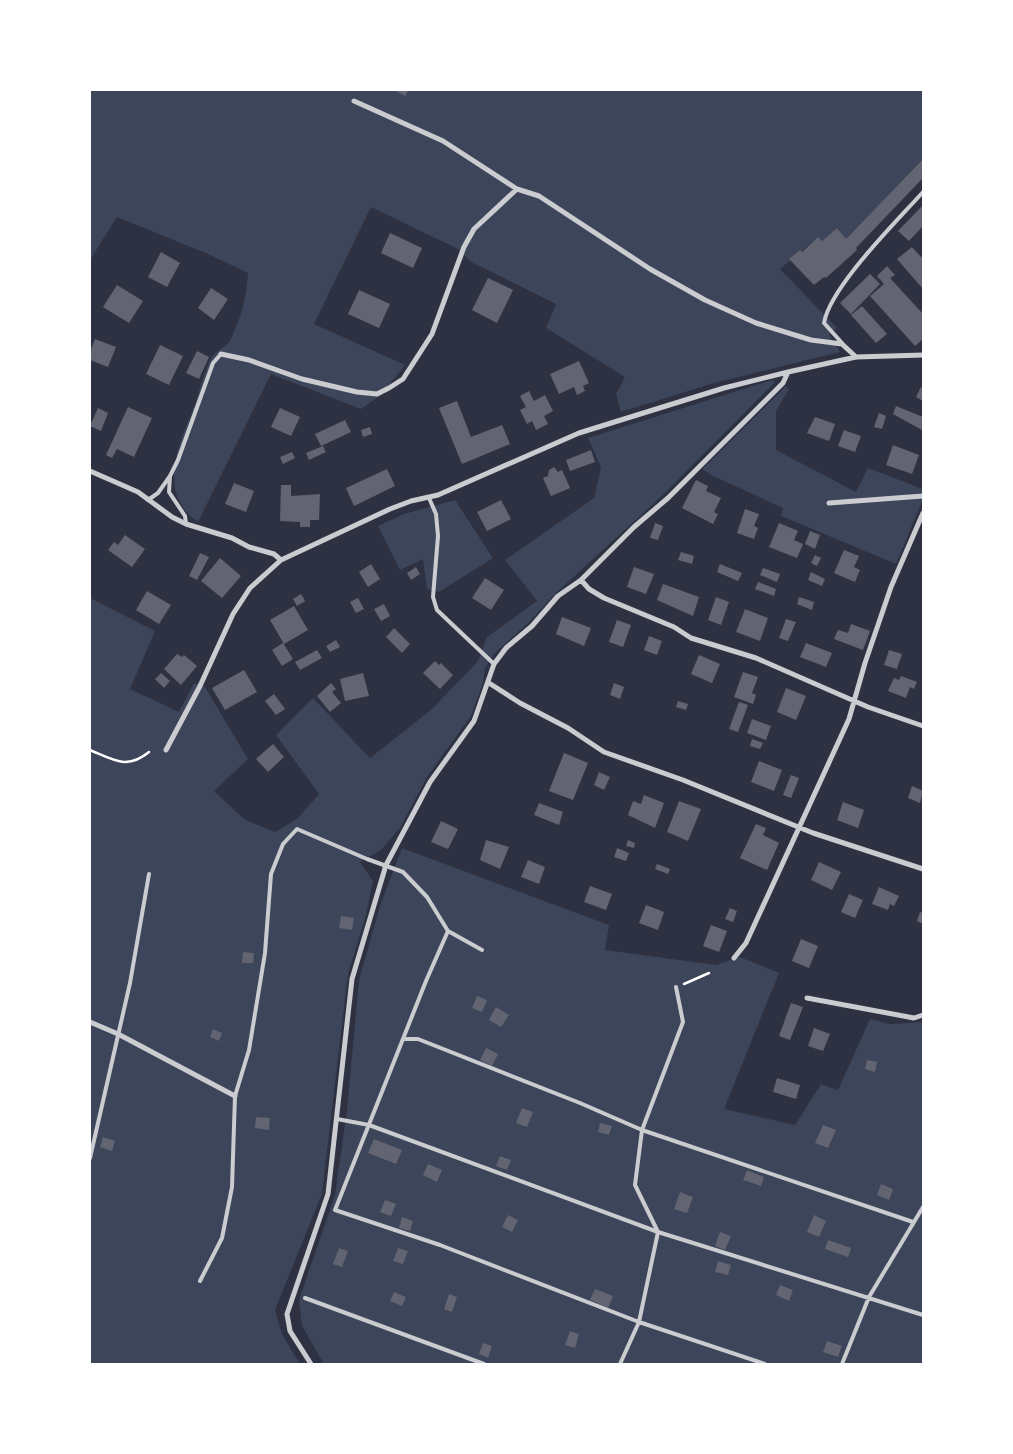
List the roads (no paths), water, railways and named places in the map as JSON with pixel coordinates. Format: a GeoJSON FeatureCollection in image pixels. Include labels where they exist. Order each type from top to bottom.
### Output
{"type":"FeatureCollection","features":[{"type":"Feature","properties":{"kind":"street"},"geometry":{"type":"LineString","coordinates":[[354,102],[443,141],[517,189],[540,196],[650,269],[705,300],[756,323],[811,340],[842,344],[856,357]]}},
{"type":"Feature","properties":{"kind":"street"},"geometry":{"type":"LineString","coordinates":[[221,354],[249,360],[302,379],[358,392],[377,394],[389,388],[403,379],[432,334],[464,247],[474,230],[517,189]]}},
{"type":"Feature","properties":{"kind":"street"},"geometry":{"type":"LineString","coordinates":[[166,750],[200,686],[233,614],[250,588],[281,560],[390,509],[411,501],[429,498],[579,433],[724,388],[788,372],[856,357],[923,354]]}},
{"type":"Feature","properties":{"kind":"street"},"geometry":{"type":"LineString","coordinates":[[311,1364],[290,1331],[287,1314],[328,1194],[352,979],[386,865],[430,782],[474,721],[489,683],[494,664],[506,648],[532,626],[558,596],[580,580],[634,527],[668,498],[783,383],[788,372]]}},
{"type":"Feature","properties":{"kind":"street"},"geometry":{"type":"LineString","coordinates":[[90,471],[138,492],[186,524],[232,538],[249,547],[274,554],[281,560]]}},
{"type":"Feature","properties":{"kind":"street"},"geometry":{"type":"LineString","coordinates":[[829,503],[923,496]]}},
{"type":"Feature","properties":{"kind":"street"},"geometry":{"type":"LineString","coordinates":[[734,958],[746,942],[849,719],[865,663],[891,587],[923,513]]}},
{"type":"Feature","properties":{"kind":"street"},"geometry":{"type":"LineString","coordinates":[[916,530],[922,534]]}},
{"type":"Feature","properties":{"kind":"street"},"geometry":{"type":"LineString","coordinates":[[580,580],[589,589],[604,598],[674,627],[691,638],[756,658],[855,700],[923,726]]}},
{"type":"Feature","properties":{"kind":"street"},"geometry":{"type":"LineString","coordinates":[[489,683],[520,703],[568,728],[604,752],[800,827],[923,869]]}},
{"type":"Feature","properties":{"kind":"street"},"geometry":{"type":"LineString","coordinates":[[807,998],[914,1018],[923,1015]]}},
{"type":"Feature","properties":{"kind":"street"},"geometry":{"type":"LineString","coordinates":[[90,1022],[118,1034],[235,1096]]}},
{"type":"Feature","properties":{"kind":"lane"},"geometry":{"type":"LineString","coordinates":[[842,344],[824,323],[826,311],[844,282],[923,192]]}},
{"type":"Feature","properties":{"kind":"lane"},"geometry":{"type":"LineString","coordinates":[[148,500],[158,493],[178,460],[213,363],[221,354]]}},
{"type":"Feature","properties":{"kind":"lane"},"geometry":{"type":"LineString","coordinates":[[170,476],[169,492],[185,516],[186,524]]}},
{"type":"Feature","properties":{"kind":"lane"},"geometry":{"type":"LineString","coordinates":[[429,498],[436,514],[438,536],[433,597],[437,610],[494,664]]}},
{"type":"Feature","properties":{"kind":"lane"},"geometry":{"type":"LineString","coordinates":[[200,1281],[222,1238],[232,1187],[235,1096],[249,1050],[265,953],[271,874],[283,844],[297,829],[366,859],[403,872],[427,897],[448,931],[482,950]]}},
{"type":"Feature","properties":{"kind":"lane"},"geometry":{"type":"LineString","coordinates":[[90,1158],[130,983],[149,874]]}},
{"type":"Feature","properties":{"kind":"lane"},"geometry":{"type":"LineString","coordinates":[[448,931],[335,1210],[440,1245],[640,1322],[765,1364]]}},
{"type":"Feature","properties":{"kind":"lane"},"geometry":{"type":"LineString","coordinates":[[620,1364],[640,1322],[658,1232],[635,1185],[642,1130],[683,1022],[676,987]]}},
{"type":"Feature","properties":{"kind":"lane"},"geometry":{"type":"LineString","coordinates":[[403,1039],[418,1039],[580,1103],[642,1130],[913,1222]]}},
{"type":"Feature","properties":{"kind":"lane"},"geometry":{"type":"LineString","coordinates":[[337,1119],[370,1125],[658,1232],[923,1315]]}},
{"type":"Feature","properties":{"kind":"lane"},"geometry":{"type":"LineString","coordinates":[[842,1364],[869,1297],[923,1207]]}},
{"type":"Feature","properties":{"kind":"lane"},"geometry":{"type":"LineString","coordinates":[[306,1298],[484,1364]]}}]}
